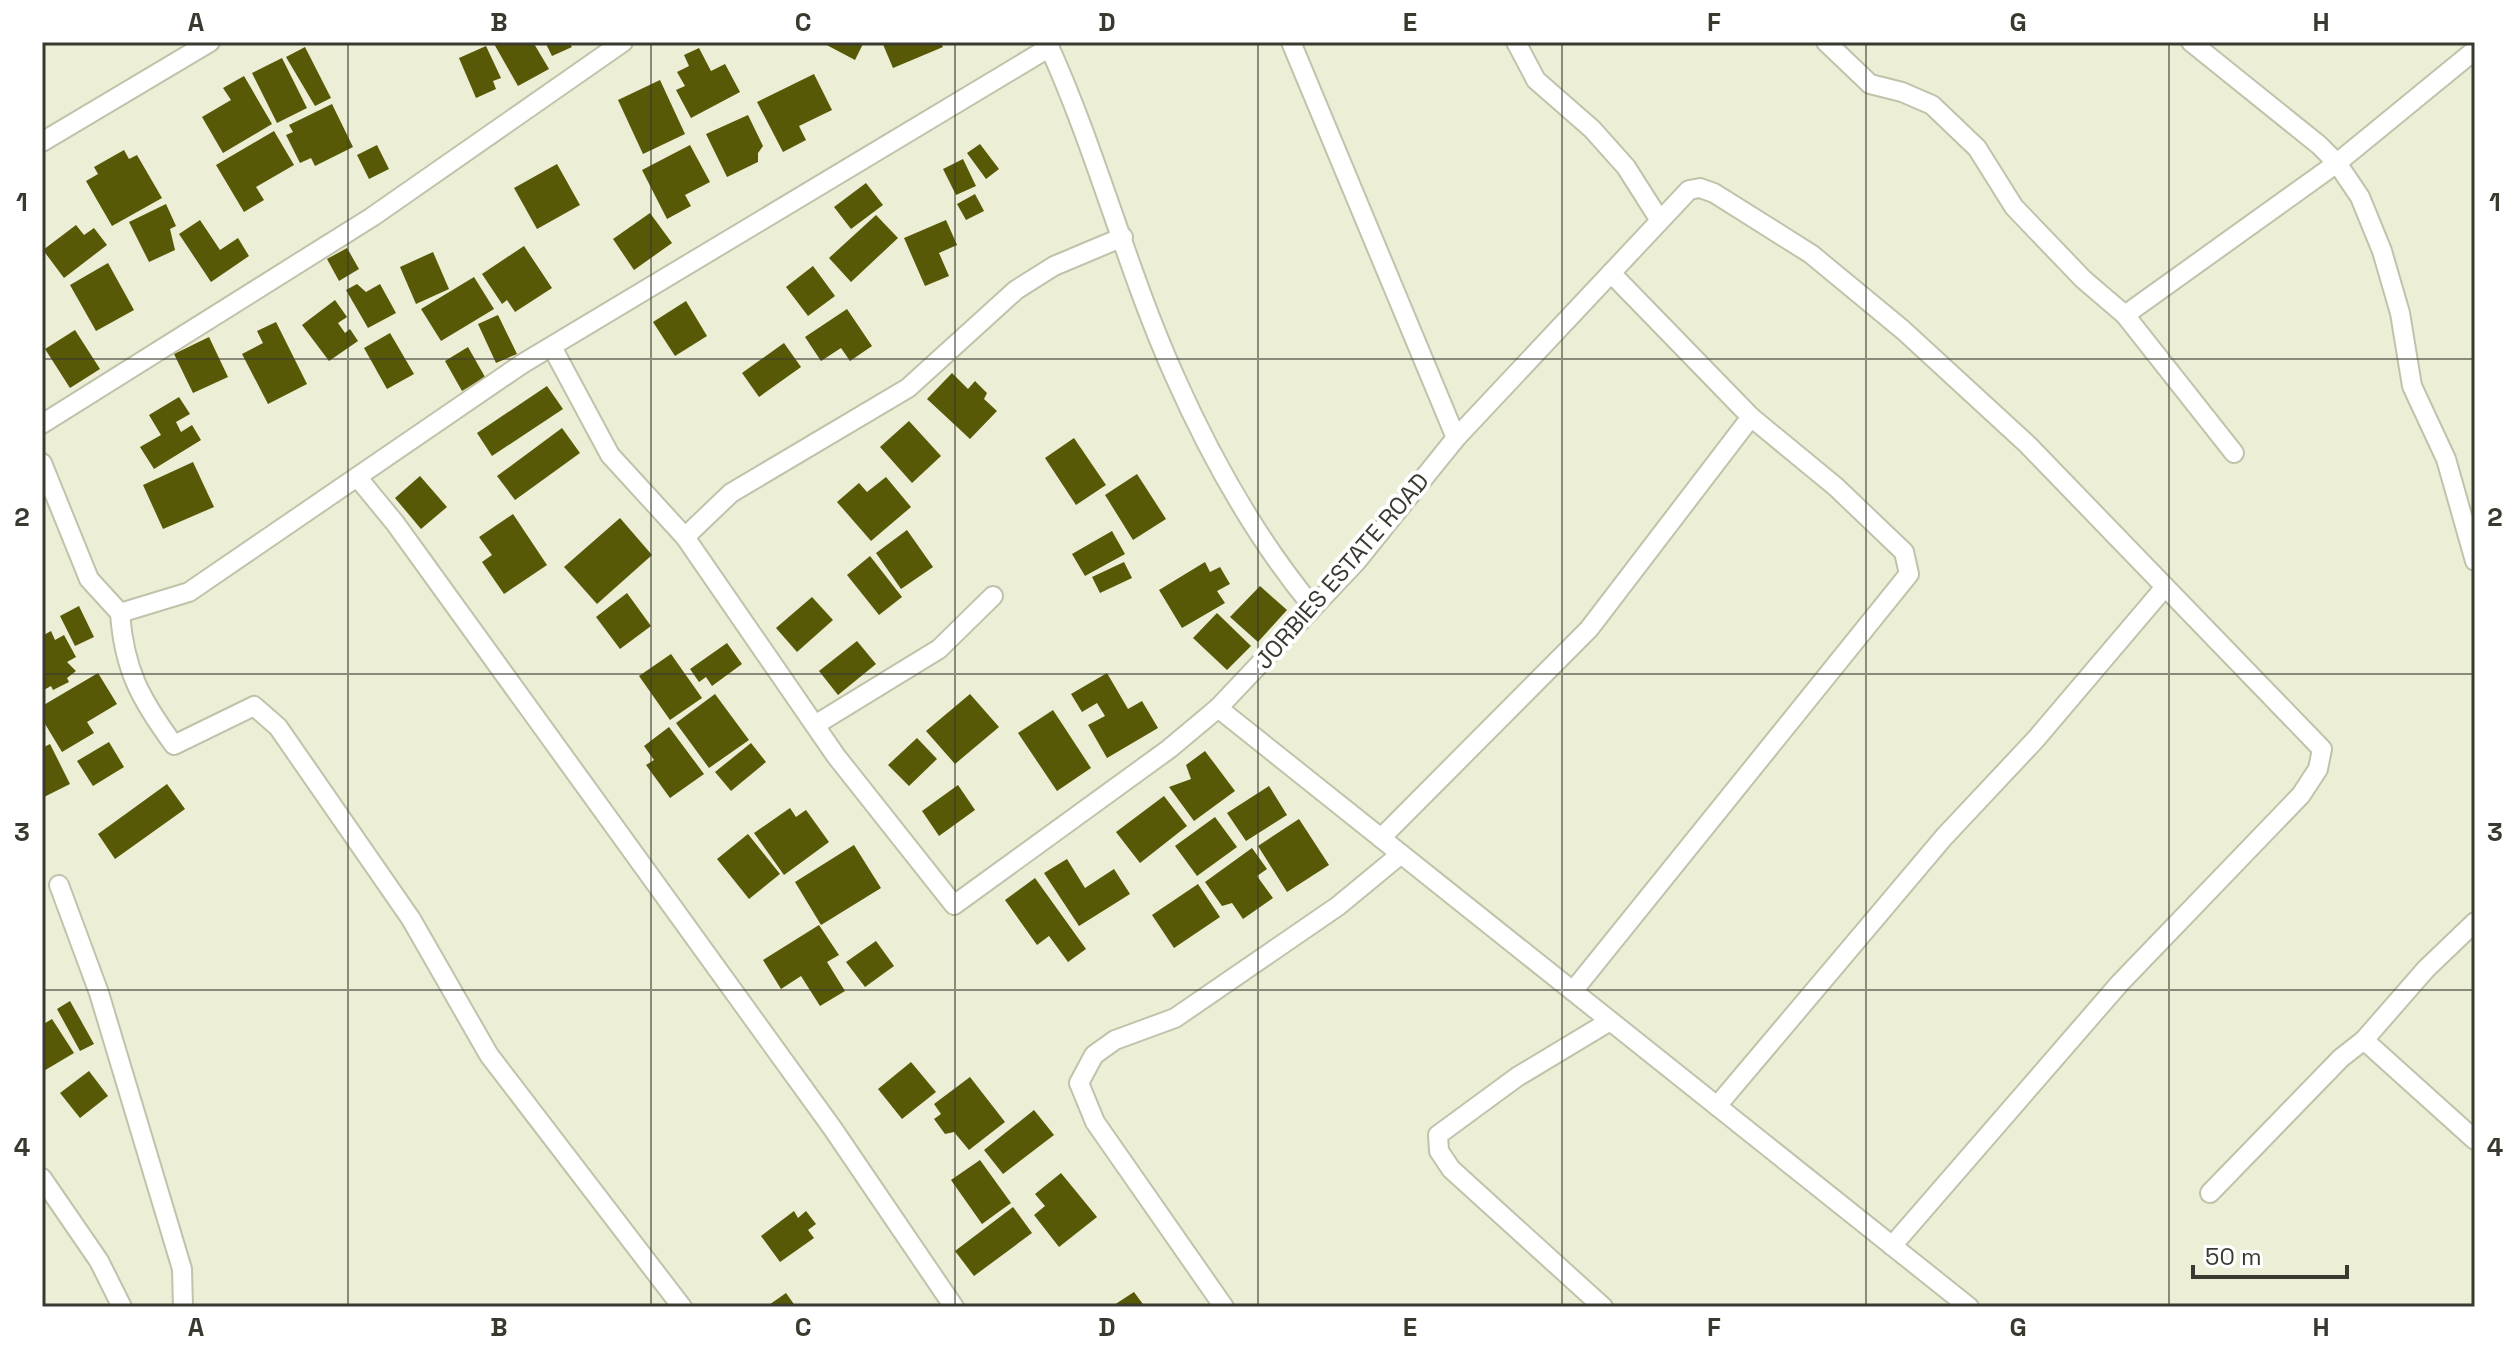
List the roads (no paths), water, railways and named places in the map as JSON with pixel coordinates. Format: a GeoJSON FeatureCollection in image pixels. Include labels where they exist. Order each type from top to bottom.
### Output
{"type":"FeatureCollection","features":[{"type":"Feature","properties":{"kind":"street"},"geometry":{"type":"LineString","coordinates":[[42,142],[210,42]]}},
{"type":"Feature","properties":{"kind":"street"},"geometry":{"type":"LineString","coordinates":[[42,424],[372,217],[623,42]]}},
{"type":"Feature","properties":{"kind":"street"},"geometry":{"type":"LineString","coordinates":[[1291,42],[1456,438]]}},
{"type":"Feature","properties":{"kind":"street"},"geometry":{"type":"LineString","coordinates":[[1516,42],[1536,80],[1592,129],[1626,167],[1659,219]]}},
{"type":"Feature","properties":{"kind":"street"},"geometry":{"type":"LineString","coordinates":[[1826,42],[1870,84],[1902,92],[1932,105],[1977,148],[2014,207],[2083,279],[2125,315],[2234,453]]}},
{"type":"Feature","properties":{"kind":"street"},"geometry":{"type":"LineString","coordinates":[[2191,42],[2337,163],[2360,197],[2382,251],[2400,313],[2412,386],[2446,459],[2475,561]]}},
{"type":"Feature","properties":{"kind":"street"},"geometry":{"type":"LineString","coordinates":[[120,613],[189,592],[552,347],[713,246],[798,201],[1048,44],[1173,374],[1259,535],[1312,606]]}},
{"type":"Feature","properties":{"kind":"street"},"geometry":{"type":"LineString","coordinates":[[2125,315],[2337,163],[2475,50]]}},
{"type":"Feature","properties":{"kind":"street","name":"JORBIES ESTATE ROAD"},"geometry":{"type":"LineString","coordinates":[[815,725],[954,905],[1156,758],[1218,708],[1356,562],[1456,438],[1659,219],[1689,190],[1700,188],[1714,193],[1811,254],[1903,330],[2028,445],[2165,587]]}},
{"type":"Feature","properties":{"kind":"street"},"geometry":{"type":"LineString","coordinates":[[685,537],[731,493],[908,388],[1016,290],[1054,266],[1123,237]]}},
{"type":"Feature","properties":{"kind":"street"},"geometry":{"type":"LineString","coordinates":[[1573,991],[1909,574],[1904,552],[1836,487],[1751,417],[1611,273]]}},
{"type":"Feature","properties":{"kind":"street"},"geometry":{"type":"LineString","coordinates":[[552,347],[610,455],[685,537],[815,725],[939,649],[993,596]]}},
{"type":"Feature","properties":{"kind":"street"},"geometry":{"type":"LineString","coordinates":[[1381,838],[1589,629],[1751,417]]}},
{"type":"Feature","properties":{"kind":"street"},"geometry":{"type":"LineString","coordinates":[[42,463],[89,579],[120,613],[123,646],[143,703],[174,745],[254,706],[278,727],[411,919],[489,1055],[682,1307]]}},
{"type":"Feature","properties":{"kind":"street"},"geometry":{"type":"LineString","coordinates":[[358,478],[395,523],[833,1129],[954,1307]]}},
{"type":"Feature","properties":{"kind":"street"},"geometry":{"type":"LineString","coordinates":[[1717,1106],[1944,837],[2036,739],[2165,587],[2322,749],[2318,769],[2301,795],[2120,983],[1892,1246]]}},
{"type":"Feature","properties":{"kind":"street"},"geometry":{"type":"LineString","coordinates":[[1218,708],[1969,1307]]}},
{"type":"Feature","properties":{"kind":"street"},"geometry":{"type":"LineString","coordinates":[[1224,1307],[1095,1122],[1079,1083],[1094,1055],[1115,1040],[1175,1018],[1338,906],[1401,854]]}},
{"type":"Feature","properties":{"kind":"street"},"geometry":{"type":"LineString","coordinates":[[59,885],[99,993],[182,1269],[183,1307]]}},
{"type":"Feature","properties":{"kind":"street"},"geometry":{"type":"LineString","coordinates":[[2210,1193],[2341,1058],[2364,1040],[2426,969],[2475,922]]}},
{"type":"Feature","properties":{"kind":"street"},"geometry":{"type":"LineString","coordinates":[[1603,1307],[1451,1169],[1439,1151],[1438,1135],[1517,1077],[1610,1021]]}},
{"type":"Feature","properties":{"kind":"street"},"geometry":{"type":"LineString","coordinates":[[2364,1040],[2475,1140]]}},
{"type":"Feature","properties":{"kind":"street"},"geometry":{"type":"LineString","coordinates":[[42,1178],[99,1261],[114,1304]]}}]}
